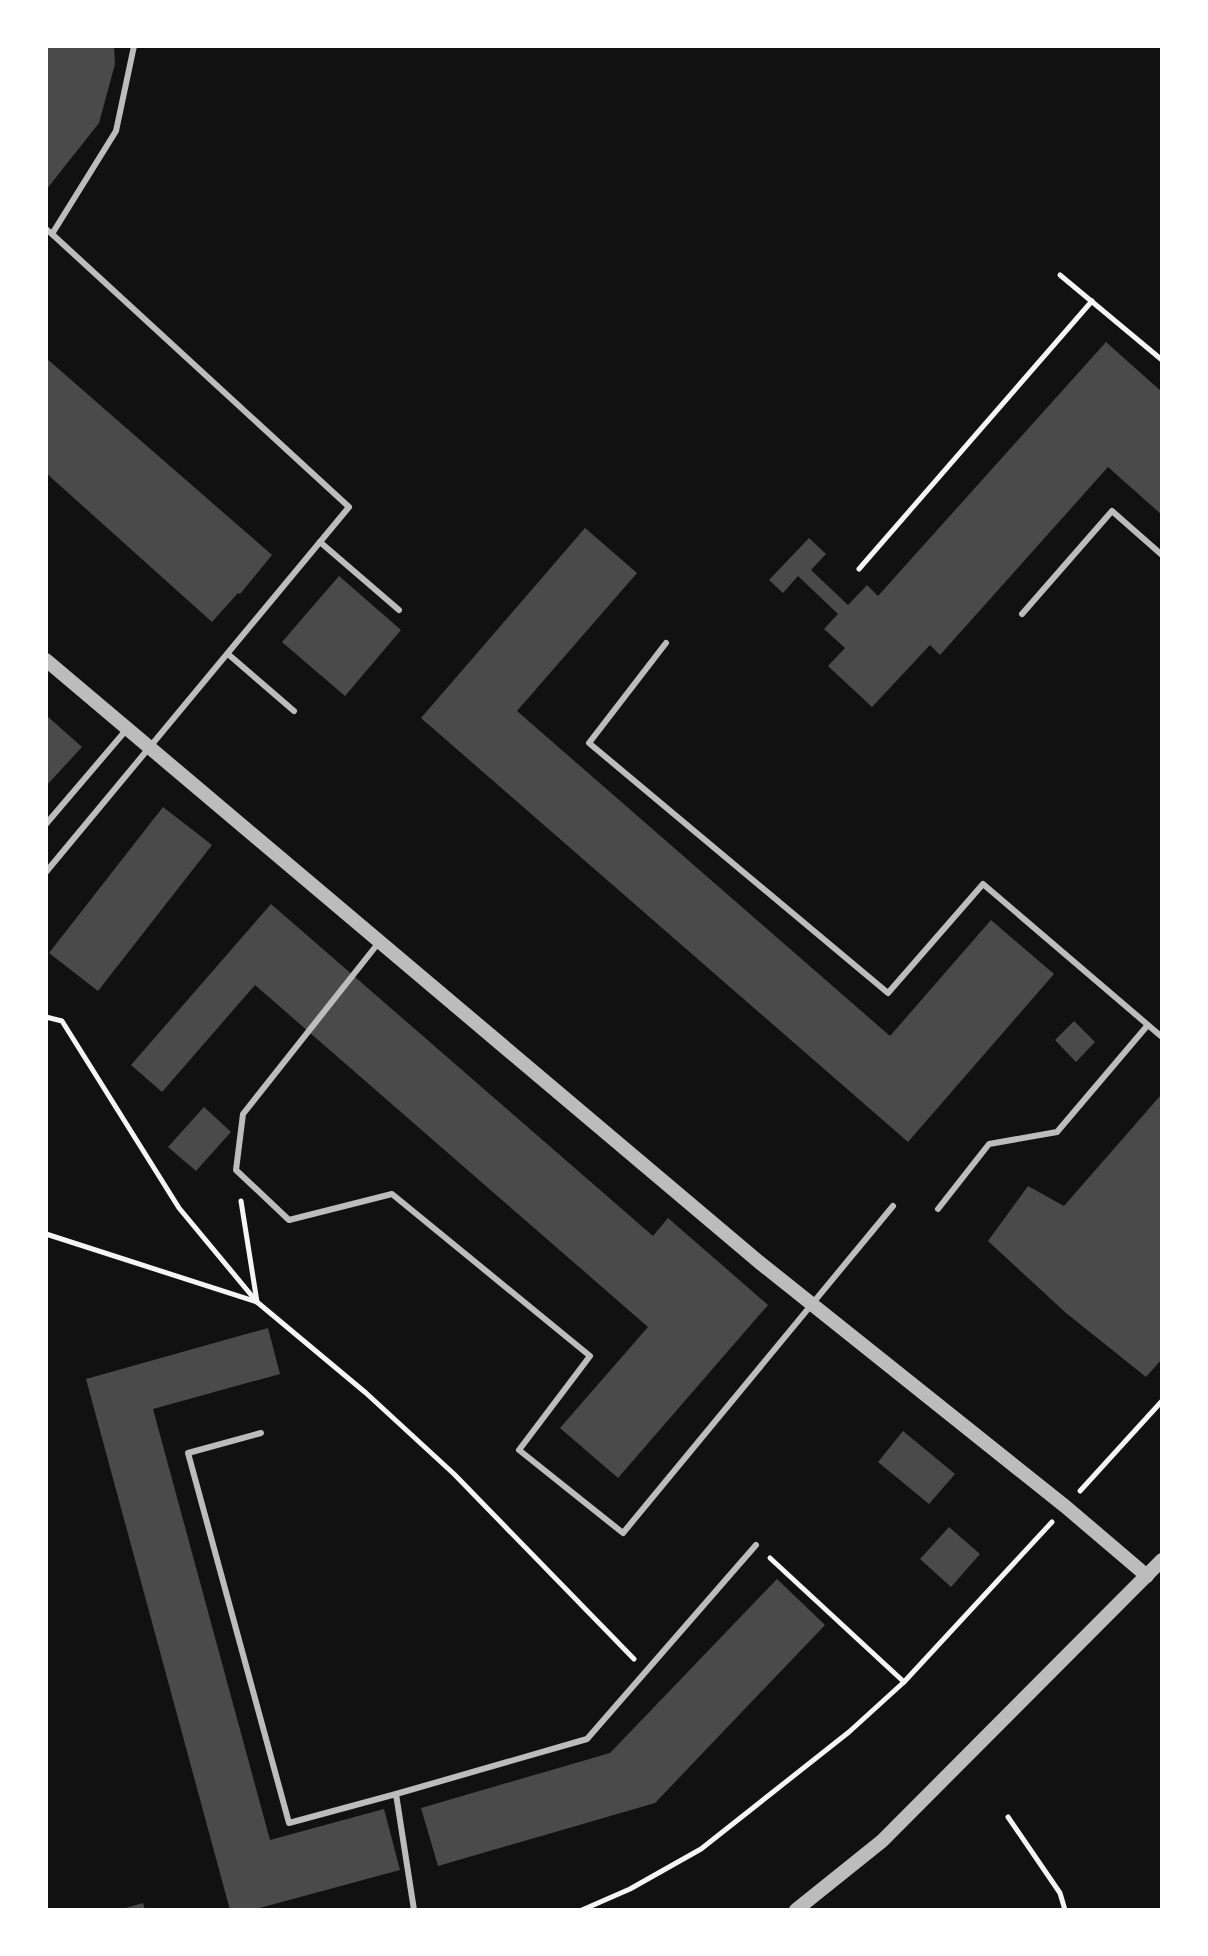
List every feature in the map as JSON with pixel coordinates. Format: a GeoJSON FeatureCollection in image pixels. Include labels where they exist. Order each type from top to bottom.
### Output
{"type":"FeatureCollection","features":[{"type":"Feature","properties":{"kind":"street"},"geometry":{"type":"LineString","coordinates":[[46,660],[813,1305],[1066,1507],[1147,1576]]}},
{"type":"Feature","properties":{"kind":"street"},"geometry":{"type":"LineString","coordinates":[[796,1910],[882,1841],[1162,1560]]}},
{"type":"Feature","properties":{"kind":"lane"},"geometry":{"type":"LineString","coordinates":[[46,872],[349,507],[49,232],[116,131],[134,46]]}},
{"type":"Feature","properties":{"kind":"lane"},"geometry":{"type":"LineString","coordinates":[[1022,614],[1112,511],[1162,555]]}},
{"type":"Feature","properties":{"kind":"lane"},"geometry":{"type":"LineString","coordinates":[[320,542],[399,610]]}},
{"type":"Feature","properties":{"kind":"lane"},"geometry":{"type":"LineString","coordinates":[[666,643],[589,743],[888,993],[983,884],[1162,1037]]}},
{"type":"Feature","properties":{"kind":"lane"},"geometry":{"type":"LineString","coordinates":[[228,654],[294,711]]}},
{"type":"Feature","properties":{"kind":"lane"},"geometry":{"type":"LineString","coordinates":[[46,824],[127,729]]}},
{"type":"Feature","properties":{"kind":"lane"},"geometry":{"type":"LineString","coordinates":[[380,941],[243,1114],[236,1170],[289,1220],[392,1194],[590,1356],[519,1450],[623,1533],[893,1206]]}},
{"type":"Feature","properties":{"kind":"lane"},"geometry":{"type":"LineString","coordinates":[[938,1209],[989,1144],[1057,1132],[1147,1026]]}},
{"type":"Feature","properties":{"kind":"lane"},"geometry":{"type":"LineString","coordinates":[[261,1433],[188,1453],[289,1823],[587,1739],[756,1545]]}},
{"type":"Feature","properties":{"kind":"lane"},"geometry":{"type":"LineString","coordinates":[[396,1794],[414,1910]]}},
{"type":"Feature","properties":{"kind":"path"},"geometry":{"type":"LineString","coordinates":[[1060,275],[1162,360]]}},
{"type":"Feature","properties":{"kind":"path"},"geometry":{"type":"LineString","coordinates":[[859,569],[1092,301]]}},
{"type":"Feature","properties":{"kind":"path"},"geometry":{"type":"LineString","coordinates":[[46,1017],[62,1021],[179,1208],[257,1302],[366,1393],[454,1474],[646,1672]]}},
{"type":"Feature","properties":{"kind":"path"},"geometry":{"type":"LineString","coordinates":[[236,1170],[257,1302]]}},
{"type":"Feature","properties":{"kind":"path"},"geometry":{"type":"LineString","coordinates":[[46,1234],[257,1302]]}},
{"type":"Feature","properties":{"kind":"path"},"geometry":{"type":"LineString","coordinates":[[582,1910],[630,1889],[701,1849],[849,1732],[904,1682],[1162,1401]]}},
{"type":"Feature","properties":{"kind":"path"},"geometry":{"type":"LineString","coordinates":[[756,1545],[904,1682]]}},
{"type":"Feature","properties":{"kind":"path"},"geometry":{"type":"LineString","coordinates":[[1008,1817],[1060,1893],[1065,1910]]}},
{"type":"Feature","properties":{"kind":"building"},"geometry":{"type":"Polygon","coordinates":[[[46,46],[114,46],[115,64],[99,123],[46,190],[46,46]]]}},
{"type":"Feature","properties":{"kind":"building"},"geometry":{"type":"Polygon","coordinates":[[[1106,342],[1162,392],[1162,515],[1108,467],[940,655],[930,645],[872,707],[828,666],[845,648],[824,629],[838,614],[798,576],[783,593],[769,580],[809,538],[826,554],[811,570],[848,605],[867,585],[878,596],[1106,342]]]}},
{"type":"Feature","properties":{"kind":"building"},"geometry":{"type":"Polygon","coordinates":[[[46,358],[272,555],[212,622],[46,473],[46,358]]]}},
{"type":"Feature","properties":{"kind":"building"},"geometry":{"type":"Polygon","coordinates":[[[585,528],[637,573],[517,711],[890,1036],[991,920],[1054,974],[908,1142],[421,718],[585,528]]]}},
{"type":"Feature","properties":{"kind":"building"},"geometry":{"type":"Polygon","coordinates":[[[339,576],[401,630],[345,696],[282,642],[339,576]]]}},
{"type":"Feature","properties":{"kind":"building"},"geometry":{"type":"Polygon","coordinates":[[[46,715],[82,747],[46,786],[46,715]]]}},
{"type":"Feature","properties":{"kind":"building"},"geometry":{"type":"Polygon","coordinates":[[[163,807],[212,845],[98,991],[49,953],[163,807]]]}},
{"type":"Feature","properties":{"kind":"building"},"geometry":{"type":"Polygon","coordinates":[[[271,904],[653,1236],[668,1218],[768,1305],[618,1478],[560,1428],[648,1327],[255,985],[162,1092],[131,1065],[271,904]]]}},
{"type":"Feature","properties":{"kind":"building"},"geometry":{"type":"Polygon","coordinates":[[[1074,1021],[1095,1042],[1076,1062],[1055,1040],[1074,1021]]]}},
{"type":"Feature","properties":{"kind":"building"},"geometry":{"type":"Polygon","coordinates":[[[1160,1096],[1162,1359],[1146,1377],[1066,1313],[988,1241],[1028,1186],[1064,1206],[1160,1096]]]}},
{"type":"Feature","properties":{"kind":"building"},"geometry":{"type":"Polygon","coordinates":[[[204,1107],[231,1132],[196,1171],[168,1147],[204,1107]]]}},
{"type":"Feature","properties":{"kind":"building"},"geometry":{"type":"Polygon","coordinates":[[[268,1328],[280,1374],[153,1409],[270,1840],[384,1809],[400,1870],[252,1910],[230,1910],[86,1379],[268,1328]]]}},
{"type":"Feature","properties":{"kind":"building"},"geometry":{"type":"Polygon","coordinates":[[[903,1431],[955,1474],[929,1504],[878,1462],[903,1431]]]}},
{"type":"Feature","properties":{"kind":"building"},"geometry":{"type":"Polygon","coordinates":[[[949,1527],[980,1554],[951,1587],[920,1559],[949,1527]]]}},
{"type":"Feature","properties":{"kind":"building"},"geometry":{"type":"Polygon","coordinates":[[[777,1579],[825,1625],[655,1803],[438,1866],[421,1808],[610,1753],[777,1579]]]}},
{"type":"Feature","properties":{"kind":"building"},"geometry":{"type":"Polygon","coordinates":[[[143,1903],[145,1910],[122,1909],[143,1903]]]}}]}
